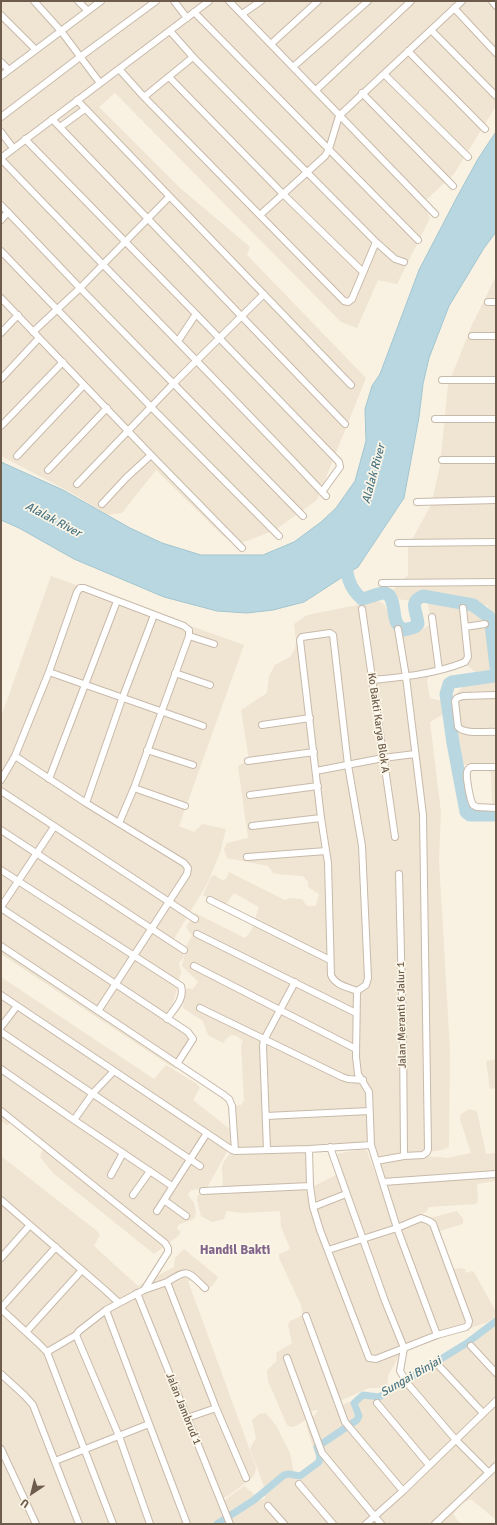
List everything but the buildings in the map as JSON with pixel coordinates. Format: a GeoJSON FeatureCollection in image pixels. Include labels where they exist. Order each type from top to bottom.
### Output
{"type":"FeatureCollection","features":[{"type":"Feature","properties":{"kind":"street"},"geometry":{"type":"LineString","coordinates":[[34,1],[61,31],[100,83]]}},
{"type":"Feature","properties":{"kind":"street"},"geometry":{"type":"LineString","coordinates":[[78,1],[88,11]]}},
{"type":"Feature","properties":{"kind":"street"},"geometry":{"type":"LineString","coordinates":[[1,76],[101,1]]}},
{"type":"Feature","properties":{"kind":"street"},"geometry":{"type":"LineString","coordinates":[[1,118],[156,1]]}},
{"type":"Feature","properties":{"kind":"street"},"geometry":{"type":"LineString","coordinates":[[174,1],[187,18]]}},
{"type":"Feature","properties":{"kind":"street"},"geometry":{"type":"LineString","coordinates":[[25,139],[220,338],[340,464],[340,467],[324,494],[178,341],[102,265],[1,158],[12,148],[209,1]]}},
{"type":"Feature","properties":{"kind":"street"},"geometry":{"type":"LineString","coordinates":[[228,1],[435,214]]}},
{"type":"Feature","properties":{"kind":"street"},"geometry":{"type":"LineString","coordinates":[[242,14],[261,1]]}},
{"type":"Feature","properties":{"kind":"street"},"geometry":{"type":"LineString","coordinates":[[271,44],[318,1]]}},
{"type":"Feature","properties":{"kind":"street"},"geometry":{"type":"LineString","coordinates":[[293,67],[368,1]]}},
{"type":"Feature","properties":{"kind":"street"},"geometry":{"type":"LineString","coordinates":[[316,90],[411,1]]}},
{"type":"Feature","properties":{"kind":"street"},"geometry":{"type":"LineString","coordinates":[[260,215],[325,156],[339,116],[462,1]]}},
{"type":"Feature","properties":{"kind":"street"},"geometry":{"type":"LineString","coordinates":[[492,1],[496,6]]}},
{"type":"Feature","properties":{"kind":"street"},"geometry":{"type":"LineString","coordinates":[[454,8],[496,53]]}},
{"type":"Feature","properties":{"kind":"street"},"geometry":{"type":"LineString","coordinates":[[194,12],[418,240]]}},
{"type":"Feature","properties":{"kind":"street"},"geometry":{"type":"LineString","coordinates":[[1,15],[36,50]]}},
{"type":"Feature","properties":{"kind":"street"},"geometry":{"type":"LineString","coordinates":[[431,30],[496,96]]}},
{"type":"Feature","properties":{"kind":"street"},"geometry":{"type":"LineString","coordinates":[[170,31],[193,57],[376,242],[395,259],[404,262]]}},
{"type":"Feature","properties":{"kind":"street"},"geometry":{"type":"LineString","coordinates":[[408,51],[485,129]]}},
{"type":"Feature","properties":{"kind":"street"},"geometry":{"type":"LineString","coordinates":[[144,97],[193,57]]}},
{"type":"Feature","properties":{"kind":"street"},"geometry":{"type":"LineString","coordinates":[[1,62],[9,70]]}},
{"type":"Feature","properties":{"kind":"street"},"geometry":{"type":"LineString","coordinates":[[119,69],[144,97],[344,300],[348,302],[352,299],[376,242]]}},
{"type":"Feature","properties":{"kind":"street"},"geometry":{"type":"LineString","coordinates":[[384,74],[468,157]]}},
{"type":"Feature","properties":{"kind":"street"},"geometry":{"type":"LineString","coordinates":[[169,77],[283,194],[363,272]]}},
{"type":"Feature","properties":{"kind":"street"},"geometry":{"type":"LineString","coordinates":[[362,94],[453,186]]}},
{"type":"Feature","properties":{"kind":"street"},"geometry":{"type":"LineString","coordinates":[[77,100],[351,385]]}},
{"type":"Feature","properties":{"kind":"street"},"geometry":{"type":"LineString","coordinates":[[60,126],[85,109]]}},
{"type":"Feature","properties":{"kind":"street"},"geometry":{"type":"LineString","coordinates":[[52,119],[243,316],[345,424]]}},
{"type":"Feature","properties":{"kind":"street"},"geometry":{"type":"LineString","coordinates":[[1,132],[12,148]]}},
{"type":"Feature","properties":{"kind":"street"},"geometry":{"type":"LineString","coordinates":[[33,332],[80,288],[169,197]]}},
{"type":"Feature","properties":{"kind":"street"},"geometry":{"type":"LineString","coordinates":[[1,205],[303,516]]}},
{"type":"Feature","properties":{"kind":"street"},"geometry":{"type":"LineString","coordinates":[[1,220],[8,212]]}},
{"type":"Feature","properties":{"kind":"street"},"geometry":{"type":"LineString","coordinates":[[1,252],[151,407],[279,536]]}},
{"type":"Feature","properties":{"kind":"street"},"geometry":{"type":"LineString","coordinates":[[77,484],[174,383],[264,294]]}},
{"type":"Feature","properties":{"kind":"street"},"geometry":{"type":"LineString","coordinates":[[1,298],[242,548]]}},
{"type":"Feature","properties":{"kind":"street"},"geometry":{"type":"LineString","coordinates":[[488,302],[496,302]]}},
{"type":"Feature","properties":{"kind":"street"},"geometry":{"type":"LineString","coordinates":[[1,333],[18,314]]}},
{"type":"Feature","properties":{"kind":"street"},"geometry":{"type":"LineString","coordinates":[[178,341],[196,314]]}},
{"type":"Feature","properties":{"kind":"street"},"geometry":{"type":"LineString","coordinates":[[472,336],[496,336]]}},
{"type":"Feature","properties":{"kind":"street"},"geometry":{"type":"LineString","coordinates":[[1,379],[39,338]]}},
{"type":"Feature","properties":{"kind":"street"},"geometry":{"type":"LineString","coordinates":[[1,426],[62,362]]}},
{"type":"Feature","properties":{"kind":"street"},"geometry":{"type":"LineString","coordinates":[[442,380],[496,380]]}},
{"type":"Feature","properties":{"kind":"street"},"geometry":{"type":"LineString","coordinates":[[16,456],[84,384]]}},
{"type":"Feature","properties":{"kind":"street"},"geometry":{"type":"LineString","coordinates":[[48,470],[107,408]]}},
{"type":"Feature","properties":{"kind":"street"},"geometry":{"type":"LineString","coordinates":[[435,419],[496,419]]}},
{"type":"Feature","properties":{"kind":"street"},"geometry":{"type":"LineString","coordinates":[[102,504],[126,478],[151,455]]}},
{"type":"Feature","properties":{"kind":"street"},"geometry":{"type":"LineString","coordinates":[[442,460],[496,460]]}},
{"type":"Feature","properties":{"kind":"street"},"geometry":{"type":"LineString","coordinates":[[417,502],[496,500]]}},
{"type":"Feature","properties":{"kind":"street"},"geometry":{"type":"LineString","coordinates":[[398,543],[496,542]]}},
{"type":"Feature","properties":{"kind":"street"},"geometry":{"type":"LineString","coordinates":[[382,583],[496,582]]}},
{"type":"Feature","properties":{"kind":"street"},"geometry":{"type":"LineString","coordinates":[[1,780],[15,756],[49,672],[78,589],[84,588],[117,600],[184,626],[189,630],[189,636],[160,712],[134,788],[119,823]]}},
{"type":"Feature","properties":{"kind":"street"},"geometry":{"type":"LineString","coordinates":[[49,779],[117,600]]}},
{"type":"Feature","properties":{"kind":"street"},"geometry":{"type":"LineString","coordinates":[[372,680],[406,677],[450,668],[467,660],[463,608]]}},
{"type":"Feature","properties":{"kind":"street","name":"Ko Bakti Karya Blok A"},"geometry":{"type":"LineString","coordinates":[[362,609],[394,837]]}},
{"type":"Feature","properties":{"kind":"street"},"geometry":{"type":"LineString","coordinates":[[86,803],[122,699],[154,615]]}},
{"type":"Feature","properties":{"kind":"street"},"geometry":{"type":"LineString","coordinates":[[432,617],[439,670]]}},
{"type":"Feature","properties":{"kind":"street"},"geometry":{"type":"LineString","coordinates":[[465,627],[485,624]]}},
{"type":"Feature","properties":{"kind":"street"},"geometry":{"type":"LineString","coordinates":[[376,1161],[404,1156],[423,1155],[427,1152],[428,1141],[423,815],[406,677],[398,629]]}},
{"type":"Feature","properties":{"kind":"street"},"geometry":{"type":"LineString","coordinates":[[332,633],[334,635],[348,765],[362,846],[368,978],[366,985],[356,991],[339,984],[332,978],[330,960],[328,863],[321,818],[300,639],[302,637],[332,633]]}},
{"type":"Feature","properties":{"kind":"street"},"geometry":{"type":"LineString","coordinates":[[189,636],[214,644]]}},
{"type":"Feature","properties":{"kind":"street"},"geometry":{"type":"LineString","coordinates":[[49,672],[122,699],[203,726]]}},
{"type":"Feature","properties":{"kind":"street"},"geometry":{"type":"LineString","coordinates":[[175,673],[210,685]]}},
{"type":"Feature","properties":{"kind":"street"},"geometry":{"type":"LineString","coordinates":[[496,695],[464,696],[457,698],[455,701],[458,727],[460,729],[467,731],[496,732]]}},
{"type":"Feature","properties":{"kind":"street"},"geometry":{"type":"LineString","coordinates":[[262,724],[310,718]]}},
{"type":"Feature","properties":{"kind":"street"},"geometry":{"type":"LineString","coordinates":[[147,750],[192,766]]}},
{"type":"Feature","properties":{"kind":"street"},"geometry":{"type":"LineString","coordinates":[[248,761],[314,752]]}},
{"type":"Feature","properties":{"kind":"street"},"geometry":{"type":"LineString","coordinates":[[316,771],[383,758],[415,754]]}},
{"type":"Feature","properties":{"kind":"street"},"geometry":{"type":"LineString","coordinates":[[15,756],[86,803],[184,863],[188,868],[187,874],[98,1011]]}},
{"type":"Feature","properties":{"kind":"street"},"geometry":{"type":"LineString","coordinates":[[496,766],[471,767],[468,768],[467,773],[470,798],[473,805],[477,807],[496,808]]}},
{"type":"Feature","properties":{"kind":"street"},"geometry":{"type":"LineString","coordinates":[[250,795],[318,786]]}},
{"type":"Feature","properties":{"kind":"street"},"geometry":{"type":"LineString","coordinates":[[134,788],[185,806]]}},
{"type":"Feature","properties":{"kind":"street"},"geometry":{"type":"LineString","coordinates":[[1,791],[194,919]]}},
{"type":"Feature","properties":{"kind":"street"},"geometry":{"type":"LineString","coordinates":[[252,826],[321,818]]}},
{"type":"Feature","properties":{"kind":"street"},"geometry":{"type":"LineString","coordinates":[[54,826],[1,907],[188,1032],[193,1039],[177,1064]]}},
{"type":"Feature","properties":{"kind":"street"},"geometry":{"type":"LineString","coordinates":[[1,830],[184,950]]}},
{"type":"Feature","properties":{"kind":"street"},"geometry":{"type":"LineString","coordinates":[[247,857],[326,851]]}},
{"type":"Feature","properties":{"kind":"street"},"geometry":{"type":"LineString","coordinates":[[1,870],[181,986],[183,992],[181,999],[167,1019]]}},
{"type":"Feature","properties":{"kind":"street","name":"Jalan Meranti 6 Jalur 1"},"geometry":{"type":"LineString","coordinates":[[399,874],[404,1156]]}},
{"type":"Feature","properties":{"kind":"street"},"geometry":{"type":"LineString","coordinates":[[210,900],[330,960]]}},
{"type":"Feature","properties":{"kind":"street"},"geometry":{"type":"LineString","coordinates":[[197,934],[356,1013]]}},
{"type":"Feature","properties":{"kind":"street"},"geometry":{"type":"LineString","coordinates":[[1,946],[224,1095],[231,1102],[232,1106],[235,1151]]}},
{"type":"Feature","properties":{"kind":"street"},"geometry":{"type":"LineString","coordinates":[[194,966],[279,1011],[356,1049]]}},
{"type":"Feature","properties":{"kind":"street"},"geometry":{"type":"LineString","coordinates":[[267,1150],[264,1040],[295,982]]}},
{"type":"Feature","properties":{"kind":"street"},"geometry":{"type":"LineString","coordinates":[[356,991],[357,1069],[369,1092],[371,1145],[397,1228],[438,1335]]}},
{"type":"Feature","properties":{"kind":"street"},"geometry":{"type":"LineString","coordinates":[[1,995],[235,1151],[309,1149],[371,1145]]}},
{"type":"Feature","properties":{"kind":"street"},"geometry":{"type":"LineString","coordinates":[[1,1027],[17,1006]]}},
{"type":"Feature","properties":{"kind":"street"},"geometry":{"type":"LineString","coordinates":[[200,1008],[342,1077],[363,1080]]}},
{"type":"Feature","properties":{"kind":"street"},"geometry":{"type":"LineString","coordinates":[[1,1032],[200,1166]]}},
{"type":"Feature","properties":{"kind":"street"},"geometry":{"type":"LineString","coordinates":[[1,1068],[74,1120],[172,1186]]}},
{"type":"Feature","properties":{"kind":"street"},"geometry":{"type":"LineString","coordinates":[[74,1120],[93,1093],[114,1071]]}},
{"type":"Feature","properties":{"kind":"street"},"geometry":{"type":"LineString","coordinates":[[1,1111],[165,1243],[168,1248],[168,1252],[144,1290]]}},
{"type":"Feature","properties":{"kind":"street"},"geometry":{"type":"LineString","coordinates":[[266,1116],[369,1111]]}},
{"type":"Feature","properties":{"kind":"street"},"geometry":{"type":"LineString","coordinates":[[157,1211],[207,1133]]}},
{"type":"Feature","properties":{"kind":"street"},"geometry":{"type":"LineString","coordinates":[[330,1147],[385,1301],[404,1348],[400,1371],[408,1384],[455,1439],[489,1473]]}},
{"type":"Feature","properties":{"kind":"street"},"geometry":{"type":"LineString","coordinates":[[309,1149],[310,1186],[313,1207],[320,1230],[369,1358],[376,1359],[438,1335],[466,1327],[469,1323],[433,1224],[429,1221],[421,1218],[397,1228],[328,1250]]}},
{"type":"Feature","properties":{"kind":"street"},"geometry":{"type":"LineString","coordinates":[[110,1174],[123,1153]]}},
{"type":"Feature","properties":{"kind":"street"},"geometry":{"type":"LineString","coordinates":[[133,1195],[150,1171]]}},
{"type":"Feature","properties":{"kind":"street"},"geometry":{"type":"LineString","coordinates":[[383,1182],[496,1174]]}},
{"type":"Feature","properties":{"kind":"street"},"geometry":{"type":"LineString","coordinates":[[203,1191],[310,1186]]}},
{"type":"Feature","properties":{"kind":"street"},"geometry":{"type":"LineString","coordinates":[[313,1207],[346,1194]]}},
{"type":"Feature","properties":{"kind":"street"},"geometry":{"type":"LineString","coordinates":[[164,1200],[186,1216]]}},
{"type":"Feature","properties":{"kind":"street"},"geometry":{"type":"LineString","coordinates":[[2,1203],[56,1247],[119,1303]]}},
{"type":"Feature","properties":{"kind":"street"},"geometry":{"type":"LineString","coordinates":[[1,1258],[30,1225]]}},
{"type":"Feature","properties":{"kind":"street"},"geometry":{"type":"LineString","coordinates":[[56,1247],[1,1308],[47,1352],[113,1524]]}},
{"type":"Feature","properties":{"kind":"street"},"geometry":{"type":"LineString","coordinates":[[26,1332],[82,1270]]}},
{"type":"Feature","properties":{"kind":"street"},"geometry":{"type":"LineString","coordinates":[[47,1352],[76,1335],[106,1310],[144,1290],[166,1282],[183,1272],[191,1275],[205,1288]]}},
{"type":"Feature","properties":{"kind":"street"},"geometry":{"type":"LineString","coordinates":[[166,1282],[216,1408],[246,1478]]}},
{"type":"Feature","properties":{"kind":"street","name":"Jalan Jambrud 1"},"geometry":{"type":"LineString","coordinates":[[137,1294],[224,1513],[230,1524]]}},
{"type":"Feature","properties":{"kind":"street"},"geometry":{"type":"LineString","coordinates":[[106,1310],[187,1524]]}},
{"type":"Feature","properties":{"kind":"street"},"geometry":{"type":"LineString","coordinates":[[306,1316],[345,1422],[403,1491]]}},
{"type":"Feature","properties":{"kind":"street"},"geometry":{"type":"LineString","coordinates":[[76,1335],[119,1436],[150,1524]]}},
{"type":"Feature","properties":{"kind":"street"},"geometry":{"type":"LineString","coordinates":[[471,1346],[496,1373]]}},
{"type":"Feature","properties":{"kind":"street"},"geometry":{"type":"LineString","coordinates":[[288,1358],[322,1453],[381,1524]]}},
{"type":"Feature","properties":{"kind":"street"},"geometry":{"type":"LineString","coordinates":[[440,1367],[483,1413]]}},
{"type":"Feature","properties":{"kind":"street"},"geometry":{"type":"LineString","coordinates":[[1,1374],[33,1404],[79,1524]]}},
{"type":"Feature","properties":{"kind":"street"},"geometry":{"type":"LineString","coordinates":[[366,1524],[403,1491],[455,1439],[496,1402]]}},
{"type":"Feature","properties":{"kind":"street"},"geometry":{"type":"LineString","coordinates":[[377,1404],[428,1465]]}},
{"type":"Feature","properties":{"kind":"street"},"geometry":{"type":"LineString","coordinates":[[187,1418],[216,1408]]}},
{"type":"Feature","properties":{"kind":"street"},"geometry":{"type":"LineString","coordinates":[[55,1461],[149,1424]]}},
{"type":"Feature","properties":{"kind":"street"},"geometry":{"type":"LineString","coordinates":[[1,1449],[36,1524]]}},
{"type":"Feature","properties":{"kind":"street"},"geometry":{"type":"LineString","coordinates":[[435,1524],[496,1466]]}},
{"type":"Feature","properties":{"kind":"street"},"geometry":{"type":"LineString","coordinates":[[299,1484],[333,1524]]}},
{"type":"Feature","properties":{"kind":"street"},"geometry":{"type":"LineString","coordinates":[[268,1506],[284,1524]]}},
{"type":"Feature","properties":{"kind":"shaded area"},"geometry":{"type":"Polygon","coordinates":[[[1,1],[496,1],[496,106],[454,174],[423,203],[430,218],[397,284],[378,280],[357,328],[341,322],[115,93],[99,107],[179,187],[250,247],[247,255],[366,378],[317,500],[275,530],[236,545],[223,536],[156,470],[122,513],[108,515],[68,491],[1,456],[1,1]]]}},
{"type":"Feature","properties":{"kind":"shaded area"},"geometry":{"type":"Polygon","coordinates":[[[496,276],[496,620],[487,605],[477,606],[480,613],[485,616],[488,629],[489,652],[496,674],[485,677],[477,674],[467,665],[431,674],[427,682],[430,698],[441,701],[444,705],[445,713],[430,722],[441,812],[439,860],[450,1051],[449,1147],[442,1150],[372,1160],[370,1147],[239,1150],[233,1145],[234,1106],[241,1105],[244,1101],[241,1045],[243,1041],[237,1036],[232,1035],[229,1036],[223,1043],[208,1035],[203,1021],[183,1008],[185,990],[188,988],[193,989],[198,982],[182,966],[187,945],[192,935],[186,927],[195,913],[245,938],[251,931],[259,907],[234,893],[225,906],[221,906],[203,895],[211,877],[214,875],[222,880],[226,879],[229,872],[285,900],[289,898],[302,899],[307,906],[316,906],[319,894],[308,887],[308,882],[303,876],[277,874],[273,873],[268,866],[227,858],[224,849],[227,843],[248,838],[238,766],[249,760],[241,710],[267,693],[269,676],[275,665],[290,657],[295,649],[296,641],[294,624],[307,615],[378,601],[384,604],[399,632],[401,633],[422,629],[432,624],[428,605],[433,599],[413,601],[396,599],[393,590],[408,575],[408,547],[431,505],[440,466],[448,385],[472,325],[496,276]]]}},
{"type":"Feature","properties":{"kind":"shaded area"},"geometry":{"type":"Polygon","coordinates":[[[51,576],[244,645],[179,826],[194,832],[202,824],[226,829],[220,853],[207,884],[174,939],[182,949],[184,957],[179,963],[181,972],[170,1016],[176,1021],[191,1041],[175,1069],[1,954],[1,717],[51,576]]]}},
{"type":"Feature","properties":{"kind":"shaded area"},"geometry":{"type":"Polygon","coordinates":[[[496,676],[496,805],[492,803],[491,772],[460,763],[451,709],[456,694],[472,677],[489,678],[496,676]]]}},
{"type":"Feature","properties":{"kind":"shaded area"},"geometry":{"type":"Polygon","coordinates":[[[1,977],[154,1079],[166,1065],[197,1084],[200,1088],[193,1100],[231,1130],[231,1144],[207,1188],[191,1190],[188,1195],[194,1203],[196,1212],[194,1219],[178,1225],[177,1229],[181,1232],[178,1236],[154,1254],[53,1173],[40,1157],[43,1149],[11,1123],[7,1125],[1,1122],[1,977]]]}},
{"type":"Feature","properties":{"kind":"shaded area"},"geometry":{"type":"Polygon","coordinates":[[[496,1059],[496,1088],[490,1089],[486,1061],[496,1059]]]}},
{"type":"Feature","properties":{"kind":"shaded area"},"geometry":{"type":"Polygon","coordinates":[[[469,1109],[477,1111],[486,1154],[496,1153],[496,1181],[477,1184],[478,1200],[476,1204],[429,1207],[426,1212],[397,1224],[374,1165],[377,1161],[424,1156],[448,1158],[471,1153],[460,1119],[461,1114],[469,1109]]]}},
{"type":"Feature","properties":{"kind":"shaded area"},"geometry":{"type":"Polygon","coordinates":[[[364,1149],[367,1151],[396,1230],[422,1220],[457,1211],[463,1219],[463,1224],[436,1232],[450,1271],[458,1268],[465,1269],[466,1273],[472,1271],[474,1272],[495,1310],[495,1314],[494,1318],[488,1322],[401,1352],[388,1376],[387,1387],[384,1390],[380,1388],[369,1388],[333,1404],[336,1407],[366,1396],[374,1400],[488,1326],[496,1323],[496,1520],[471,1499],[463,1503],[453,1514],[458,1521],[463,1524],[228,1524],[222,1502],[244,1486],[255,1495],[257,1499],[261,1500],[265,1498],[265,1489],[250,1449],[256,1438],[252,1420],[259,1414],[266,1413],[277,1427],[290,1453],[294,1473],[298,1481],[318,1463],[306,1425],[319,1410],[309,1411],[307,1419],[296,1426],[291,1427],[287,1425],[268,1381],[267,1370],[277,1361],[276,1353],[292,1343],[288,1325],[290,1321],[303,1315],[301,1305],[279,1258],[279,1254],[290,1248],[281,1227],[280,1211],[242,1213],[227,1211],[224,1219],[212,1222],[201,1216],[197,1200],[198,1195],[223,1188],[222,1167],[224,1161],[230,1154],[305,1153],[310,1186],[314,1186],[336,1175],[336,1154],[364,1149]]]}},
{"type":"Feature","properties":{"kind":"shaded area"},"geometry":{"type":"Polygon","coordinates":[[[1,1156],[97,1231],[100,1235],[94,1246],[138,1286],[174,1267],[175,1258],[184,1249],[218,1277],[214,1284],[207,1290],[192,1280],[188,1281],[256,1467],[253,1477],[220,1501],[223,1519],[217,1524],[1,1524],[1,1156]]]}},
{"type":"Feature","properties":{"kind":"water","name":"Alalak River"},"geometry":{"type":"Polygon","coordinates":[[[496,132],[496,232],[484,248],[449,306],[429,358],[423,384],[419,417],[404,498],[358,567],[304,602],[273,610],[247,613],[217,611],[164,597],[74,559],[19,528],[1,520],[1,462],[63,490],[130,528],[162,543],[201,555],[263,555],[294,542],[321,522],[336,508],[355,481],[366,441],[365,409],[372,386],[380,374],[419,270],[478,159],[496,132]]]}},
{"type":"Feature","properties":{"kind":"waterway"},"geometry":{"type":"LineString","coordinates":[[344,557],[349,580],[357,594],[362,599],[383,593],[388,594],[392,600],[395,618],[399,626],[404,630],[415,627],[418,624],[414,607],[418,598],[423,596],[473,605],[489,617],[496,667]]}},
{"type":"Feature","properties":{"kind":"waterway"},"geometry":{"type":"LineString","coordinates":[[496,674],[494,676],[452,682],[449,684],[446,694],[453,743],[466,812],[470,815],[496,815]]}},
{"type":"Feature","properties":{"kind":"waterway","name":"Sungai Binjai"},"geometry":{"type":"LineString","coordinates":[[217,1524],[254,1500],[284,1475],[289,1474],[300,1476],[319,1462],[320,1456],[317,1447],[357,1420],[359,1416],[354,1403],[363,1395],[379,1397],[467,1343],[496,1321]]}},
{"type":"Feature","properties":{"kind":"district","name":"Handil Bakti"},"geometry":{"type":"Point","coordinates":[235,1251]}}]}
